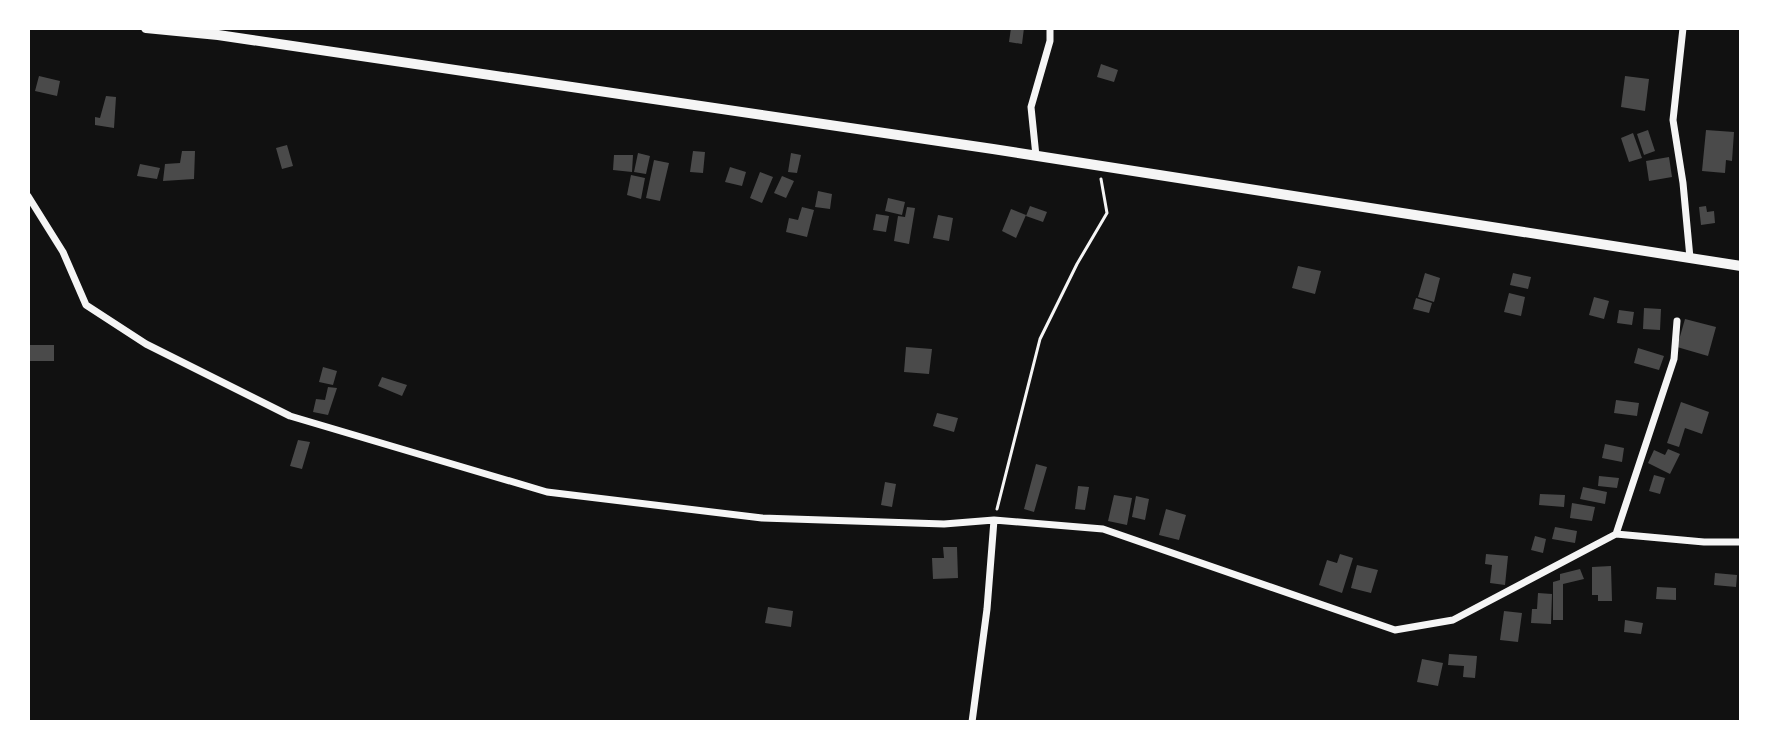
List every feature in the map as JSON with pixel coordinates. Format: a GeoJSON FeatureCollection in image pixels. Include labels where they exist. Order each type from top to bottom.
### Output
{"type":"FeatureCollection","features":[{"type":"Feature","properties":{"kind":"main road"},"geometry":{"type":"LineString","coordinates":[[146,28],[218,35],[1036,156],[1741,266]]}},
{"type":"Feature","properties":{"kind":"street"},"geometry":{"type":"LineString","coordinates":[[1036,156],[1031,107],[1050,41],[1050,28]]}},
{"type":"Feature","properties":{"kind":"street"},"geometry":{"type":"LineString","coordinates":[[1683,28],[1673,120],[1690,258]]}},
{"type":"Feature","properties":{"kind":"street"},"geometry":{"type":"LineString","coordinates":[[28,196],[63,252],[86,305],[146,344],[290,416],[547,492],[762,518],[944,524],[994,520],[1103,529],[1395,630],[1453,620],[1616,534],[1741,542]]}},
{"type":"Feature","properties":{"kind":"street"},"geometry":{"type":"LineString","coordinates":[[1616,534],[1674,359],[1677,321]]}},
{"type":"Feature","properties":{"kind":"street"},"geometry":{"type":"LineString","coordinates":[[972,722],[987,609],[994,520]]}},
{"type":"Feature","properties":{"kind":"path"},"geometry":{"type":"LineString","coordinates":[[994,520],[1040,339],[1077,264],[1107,213],[1099,166]]}},
{"type":"Feature","properties":{"kind":"building"},"geometry":{"type":"Polygon","coordinates":[[[1011,28],[1024,28],[1022,44],[1009,42],[1011,28]]]}},
{"type":"Feature","properties":{"kind":"building"},"geometry":{"type":"Polygon","coordinates":[[[1101,64],[1118,70],[1114,82],[1097,77],[1101,64]]]}},
{"type":"Feature","properties":{"kind":"building"},"geometry":{"type":"Polygon","coordinates":[[[39,76],[60,81],[57,96],[35,91],[39,76]]]}},
{"type":"Feature","properties":{"kind":"building"},"geometry":{"type":"Polygon","coordinates":[[[1625,76],[1649,79],[1645,111],[1621,107],[1625,76]]]}},
{"type":"Feature","properties":{"kind":"building"},"geometry":{"type":"Polygon","coordinates":[[[106,96],[116,97],[114,128],[95,125],[95,117],[100,118],[106,96]]]}},
{"type":"Feature","properties":{"kind":"building"},"geometry":{"type":"Polygon","coordinates":[[[1648,130],[1655,151],[1644,155],[1637,134],[1648,130]]]}},
{"type":"Feature","properties":{"kind":"building"},"geometry":{"type":"Polygon","coordinates":[[[1706,130],[1734,132],[1732,161],[1726,160],[1725,173],[1702,171],[1706,130]]]}},
{"type":"Feature","properties":{"kind":"building"},"geometry":{"type":"Polygon","coordinates":[[[1633,133],[1642,158],[1629,162],[1621,138],[1633,133]]]}},
{"type":"Feature","properties":{"kind":"building"},"geometry":{"type":"Polygon","coordinates":[[[287,145],[293,166],[282,169],[276,148],[287,145]]]}},
{"type":"Feature","properties":{"kind":"building"},"geometry":{"type":"Polygon","coordinates":[[[182,151],[195,151],[194,179],[163,181],[165,164],[180,163],[182,151]]]}},
{"type":"Feature","properties":{"kind":"building"},"geometry":{"type":"Polygon","coordinates":[[[693,151],[705,152],[703,173],[690,172],[693,151]]]}},
{"type":"Feature","properties":{"kind":"building"},"geometry":{"type":"Polygon","coordinates":[[[638,153],[650,156],[646,174],[634,172],[638,153]]]}},
{"type":"Feature","properties":{"kind":"building"},"geometry":{"type":"Polygon","coordinates":[[[791,153],[801,155],[797,173],[788,172],[791,153]]]}},
{"type":"Feature","properties":{"kind":"building"},"geometry":{"type":"Polygon","coordinates":[[[614,155],[633,155],[632,172],[613,170],[614,155]]]}},
{"type":"Feature","properties":{"kind":"building"},"geometry":{"type":"Polygon","coordinates":[[[1669,157],[1672,177],[1649,181],[1646,161],[1669,157]]]}},
{"type":"Feature","properties":{"kind":"building"},"geometry":{"type":"Polygon","coordinates":[[[654,160],[669,163],[660,201],[646,198],[654,160]]]}},
{"type":"Feature","properties":{"kind":"building"},"geometry":{"type":"Polygon","coordinates":[[[140,164],[160,168],[157,179],[137,176],[140,164]]]}},
{"type":"Feature","properties":{"kind":"building"},"geometry":{"type":"Polygon","coordinates":[[[730,167],[746,172],[742,186],[725,182],[730,167]]]}},
{"type":"Feature","properties":{"kind":"building"},"geometry":{"type":"Polygon","coordinates":[[[760,172],[773,177],[762,203],[750,198],[760,172]]]}},
{"type":"Feature","properties":{"kind":"building"},"geometry":{"type":"Polygon","coordinates":[[[631,175],[645,178],[641,199],[627,195],[631,175]]]}},
{"type":"Feature","properties":{"kind":"building"},"geometry":{"type":"Polygon","coordinates":[[[782,176],[794,181],[786,198],[774,193],[782,176]]]}},
{"type":"Feature","properties":{"kind":"building"},"geometry":{"type":"Polygon","coordinates":[[[818,191],[832,194],[830,209],[815,207],[818,191]]]}},
{"type":"Feature","properties":{"kind":"building"},"geometry":{"type":"Polygon","coordinates":[[[888,198],[905,202],[902,215],[885,211],[888,198]]]}},
{"type":"Feature","properties":{"kind":"building"},"geometry":{"type":"Polygon","coordinates":[[[1030,206],[1047,212],[1043,222],[1026,216],[1030,206]]]}},
{"type":"Feature","properties":{"kind":"building"},"geometry":{"type":"Polygon","coordinates":[[[1706,206],[1707,212],[1714,211],[1715,223],[1701,225],[1699,207],[1706,206]]]}},
{"type":"Feature","properties":{"kind":"building"},"geometry":{"type":"Polygon","coordinates":[[[802,207],[814,210],[807,237],[786,232],[789,218],[798,220],[802,207]]]}},
{"type":"Feature","properties":{"kind":"building"},"geometry":{"type":"Polygon","coordinates":[[[907,207],[915,208],[909,244],[894,241],[898,216],[905,217],[907,207]]]}},
{"type":"Feature","properties":{"kind":"building"},"geometry":{"type":"Polygon","coordinates":[[[1011,209],[1026,215],[1016,238],[1002,231],[1011,209]]]}},
{"type":"Feature","properties":{"kind":"building"},"geometry":{"type":"Polygon","coordinates":[[[876,214],[889,216],[886,232],[873,230],[876,214]]]}},
{"type":"Feature","properties":{"kind":"building"},"geometry":{"type":"Polygon","coordinates":[[[938,215],[953,218],[949,241],[933,238],[938,215]]]}},
{"type":"Feature","properties":{"kind":"building"},"geometry":{"type":"Polygon","coordinates":[[[1298,266],[1321,271],[1315,294],[1292,288],[1298,266]]]}},
{"type":"Feature","properties":{"kind":"building"},"geometry":{"type":"Polygon","coordinates":[[[1425,273],[1440,278],[1434,302],[1418,297],[1425,273]]]}},
{"type":"Feature","properties":{"kind":"building"},"geometry":{"type":"Polygon","coordinates":[[[1513,273],[1531,277],[1528,289],[1510,285],[1513,273]]]}},
{"type":"Feature","properties":{"kind":"building"},"geometry":{"type":"Polygon","coordinates":[[[1509,293],[1525,297],[1521,316],[1504,312],[1509,293]]]}},
{"type":"Feature","properties":{"kind":"building"},"geometry":{"type":"Polygon","coordinates":[[[1594,297],[1609,301],[1604,319],[1589,315],[1594,297]]]}},
{"type":"Feature","properties":{"kind":"building"},"geometry":{"type":"Polygon","coordinates":[[[1416,298],[1432,303],[1429,313],[1413,309],[1416,298]]]}},
{"type":"Feature","properties":{"kind":"building"},"geometry":{"type":"Polygon","coordinates":[[[1644,308],[1661,309],[1660,330],[1643,329],[1644,308]]]}},
{"type":"Feature","properties":{"kind":"building"},"geometry":{"type":"Polygon","coordinates":[[[1619,310],[1634,312],[1632,325],[1617,323],[1619,310]]]}},
{"type":"Feature","properties":{"kind":"building"},"geometry":{"type":"Polygon","coordinates":[[[1685,319],[1716,327],[1708,356],[1677,347],[1685,319]]]}},
{"type":"Feature","properties":{"kind":"building"},"geometry":{"type":"Polygon","coordinates":[[[29,345],[54,345],[54,361],[29,361],[29,345]]]}},
{"type":"Feature","properties":{"kind":"building"},"geometry":{"type":"Polygon","coordinates":[[[906,347],[932,349],[929,374],[904,372],[906,347]]]}},
{"type":"Feature","properties":{"kind":"building"},"geometry":{"type":"Polygon","coordinates":[[[1638,348],[1664,356],[1659,370],[1634,363],[1638,348]]]}},
{"type":"Feature","properties":{"kind":"building"},"geometry":{"type":"Polygon","coordinates":[[[323,367],[337,371],[333,385],[319,382],[323,367]]]}},
{"type":"Feature","properties":{"kind":"building"},"geometry":{"type":"Polygon","coordinates":[[[382,377],[407,385],[402,396],[378,386],[382,377]]]}},
{"type":"Feature","properties":{"kind":"building"},"geometry":{"type":"Polygon","coordinates":[[[328,387],[337,388],[328,415],[313,412],[316,399],[325,400],[328,387]]]}},
{"type":"Feature","properties":{"kind":"building"},"geometry":{"type":"Polygon","coordinates":[[[1616,400],[1639,403],[1637,416],[1614,413],[1616,400]]]}},
{"type":"Feature","properties":{"kind":"building"},"geometry":{"type":"Polygon","coordinates":[[[1681,402],[1709,412],[1702,434],[1685,428],[1679,447],[1667,443],[1681,402]]]}},
{"type":"Feature","properties":{"kind":"building"},"geometry":{"type":"Polygon","coordinates":[[[937,413],[958,418],[954,432],[933,426],[937,413]]]}},
{"type":"Feature","properties":{"kind":"building"},"geometry":{"type":"Polygon","coordinates":[[[298,440],[310,442],[302,469],[290,466],[298,440]]]}},
{"type":"Feature","properties":{"kind":"building"},"geometry":{"type":"Polygon","coordinates":[[[1605,444],[1624,448],[1622,462],[1602,458],[1605,444]]]}},
{"type":"Feature","properties":{"kind":"building"},"geometry":{"type":"Polygon","coordinates":[[[1668,449],[1680,454],[1670,474],[1648,463],[1654,450],[1665,455],[1668,449]]]}},
{"type":"Feature","properties":{"kind":"building"},"geometry":{"type":"Polygon","coordinates":[[[1036,464],[1047,467],[1034,512],[1024,509],[1036,464]]]}},
{"type":"Feature","properties":{"kind":"building"},"geometry":{"type":"Polygon","coordinates":[[[1654,475],[1665,478],[1660,494],[1649,491],[1654,475]]]}},
{"type":"Feature","properties":{"kind":"building"},"geometry":{"type":"Polygon","coordinates":[[[1599,476],[1619,478],[1617,488],[1598,486],[1599,476]]]}},
{"type":"Feature","properties":{"kind":"building"},"geometry":{"type":"Polygon","coordinates":[[[885,482],[896,484],[892,507],[881,505],[885,482]]]}},
{"type":"Feature","properties":{"kind":"building"},"geometry":{"type":"Polygon","coordinates":[[[1078,486],[1089,487],[1085,510],[1075,509],[1078,486]]]}},
{"type":"Feature","properties":{"kind":"building"},"geometry":{"type":"Polygon","coordinates":[[[1583,487],[1607,492],[1605,504],[1580,499],[1583,487]]]}},
{"type":"Feature","properties":{"kind":"building"},"geometry":{"type":"Polygon","coordinates":[[[1540,494],[1565,495],[1564,507],[1539,505],[1540,494]]]}},
{"type":"Feature","properties":{"kind":"building"},"geometry":{"type":"Polygon","coordinates":[[[1114,495],[1132,498],[1127,525],[1108,521],[1114,495]]]}},
{"type":"Feature","properties":{"kind":"building"},"geometry":{"type":"Polygon","coordinates":[[[1136,496],[1149,499],[1145,520],[1132,517],[1136,496]]]}},
{"type":"Feature","properties":{"kind":"building"},"geometry":{"type":"Polygon","coordinates":[[[1572,503],[1595,507],[1592,521],[1570,518],[1572,503]]]}},
{"type":"Feature","properties":{"kind":"building"},"geometry":{"type":"Polygon","coordinates":[[[1166,509],[1186,515],[1179,540],[1159,535],[1166,509]]]}},
{"type":"Feature","properties":{"kind":"building"},"geometry":{"type":"Polygon","coordinates":[[[1555,527],[1577,531],[1575,543],[1552,539],[1555,527]]]}},
{"type":"Feature","properties":{"kind":"building"},"geometry":{"type":"Polygon","coordinates":[[[1535,536],[1546,539],[1543,553],[1531,550],[1535,536]]]}},
{"type":"Feature","properties":{"kind":"building"},"geometry":{"type":"Polygon","coordinates":[[[943,547],[957,547],[958,578],[933,579],[932,558],[944,558],[943,547]]]}},
{"type":"Feature","properties":{"kind":"building"},"geometry":{"type":"Polygon","coordinates":[[[1340,554],[1353,558],[1342,593],[1319,585],[1327,560],[1337,563],[1340,554]]]}},
{"type":"Feature","properties":{"kind":"building"},"geometry":{"type":"Polygon","coordinates":[[[1486,554],[1508,556],[1505,585],[1490,583],[1492,565],[1485,564],[1486,554]]]}},
{"type":"Feature","properties":{"kind":"building"},"geometry":{"type":"Polygon","coordinates":[[[1357,565],[1378,570],[1371,593],[1351,588],[1357,565]]]}},
{"type":"Feature","properties":{"kind":"building"},"geometry":{"type":"Polygon","coordinates":[[[1611,566],[1612,601],[1598,601],[1598,595],[1592,595],[1592,567],[1611,566]]]}},
{"type":"Feature","properties":{"kind":"building"},"geometry":{"type":"Polygon","coordinates":[[[1580,569],[1584,579],[1563,584],[1563,620],[1553,620],[1553,582],[1560,580],[1560,574],[1580,569]]]}},
{"type":"Feature","properties":{"kind":"building"},"geometry":{"type":"Polygon","coordinates":[[[1715,573],[1737,575],[1736,587],[1714,585],[1715,573]]]}},
{"type":"Feature","properties":{"kind":"building"},"geometry":{"type":"Polygon","coordinates":[[[1657,587],[1676,588],[1676,600],[1656,599],[1657,587]]]}},
{"type":"Feature","properties":{"kind":"building"},"geometry":{"type":"Polygon","coordinates":[[[1538,593],[1552,594],[1551,624],[1531,623],[1532,609],[1537,609],[1538,593]]]}},
{"type":"Feature","properties":{"kind":"building"},"geometry":{"type":"Polygon","coordinates":[[[768,607],[793,611],[791,627],[765,623],[768,607]]]}},
{"type":"Feature","properties":{"kind":"building"},"geometry":{"type":"Polygon","coordinates":[[[1504,611],[1522,613],[1518,642],[1500,640],[1504,611]]]}},
{"type":"Feature","properties":{"kind":"building"},"geometry":{"type":"Polygon","coordinates":[[[1625,620],[1643,623],[1641,634],[1624,632],[1625,620]]]}},
{"type":"Feature","properties":{"kind":"building"},"geometry":{"type":"Polygon","coordinates":[[[1449,654],[1477,656],[1475,678],[1463,677],[1464,666],[1448,665],[1449,654]]]}},
{"type":"Feature","properties":{"kind":"building"},"geometry":{"type":"Polygon","coordinates":[[[1422,659],[1443,663],[1438,686],[1417,682],[1422,659]]]}}]}
